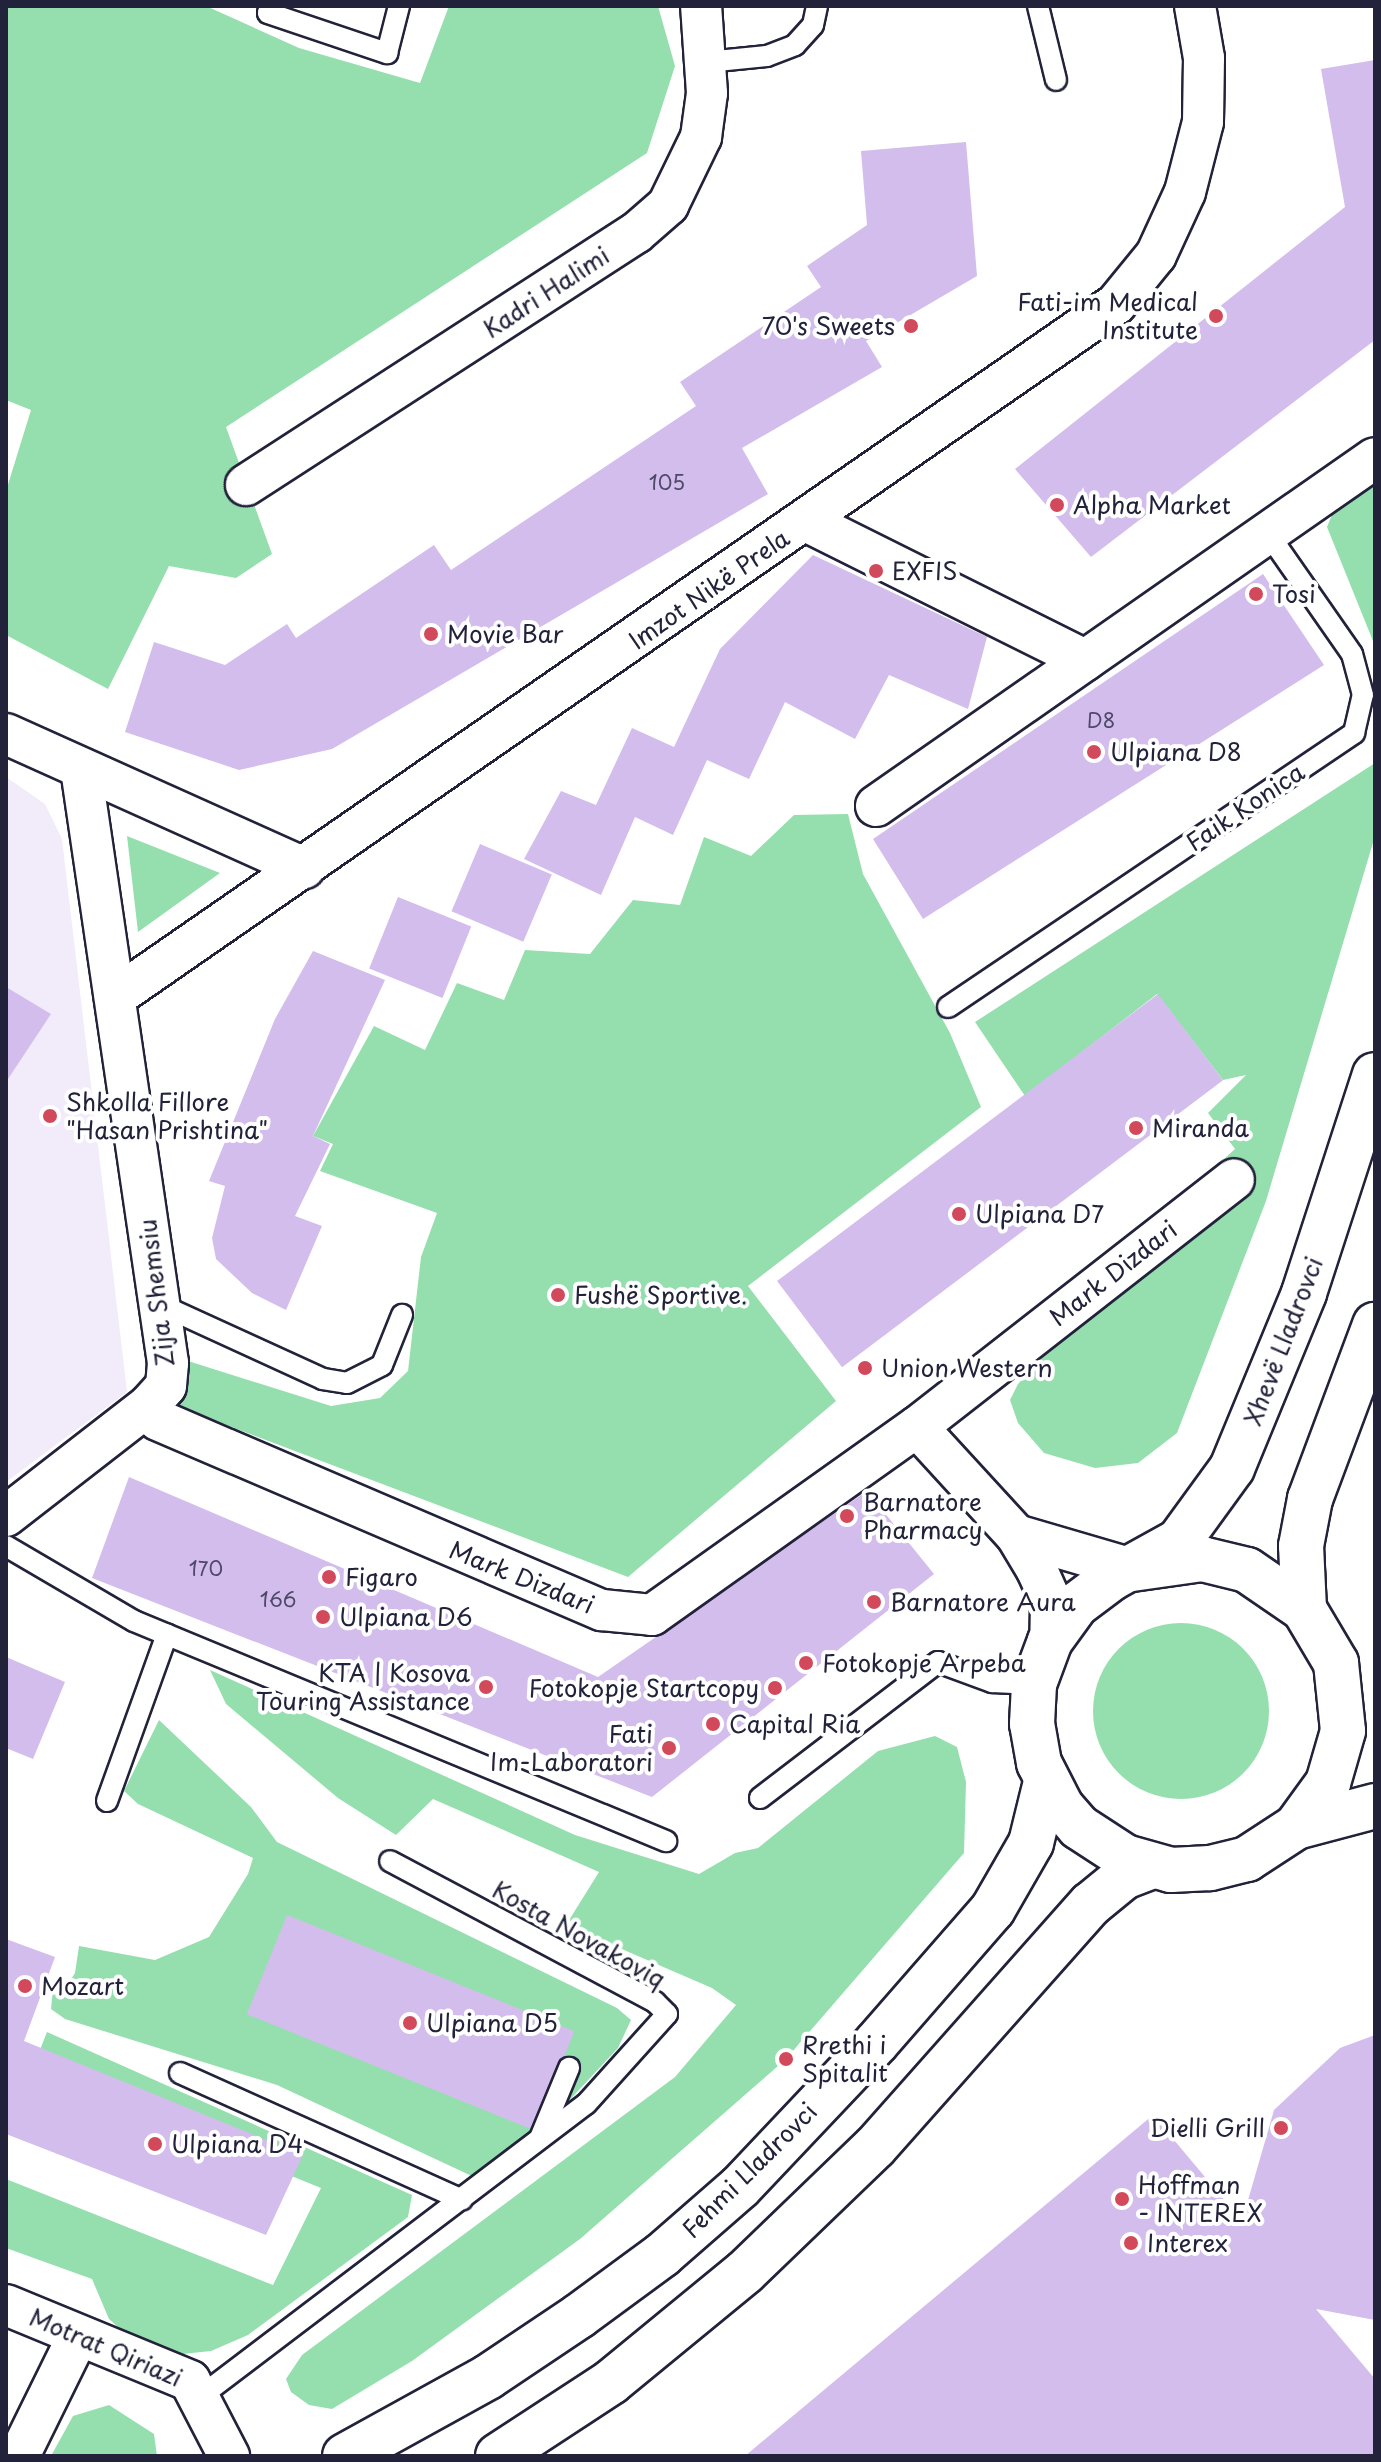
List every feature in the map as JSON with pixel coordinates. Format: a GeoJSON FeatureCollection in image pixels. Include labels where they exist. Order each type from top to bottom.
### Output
{"type":"FeatureCollection","features":[{"type":"Feature","properties":{"kind":"main road","name":"Xhevë Lladrovci"},"geometry":{"type":"LineString","coordinates":[[1132,1569],[1179,1541],[1232,1468],[1304,1293],[1375,1075]]}},
{"type":"Feature","properties":{"kind":"main road"},"geometry":{"type":"LineString","coordinates":[[1304,1609],[1301,1546],[1310,1499],[1375,1325]]}},
{"type":"Feature","properties":{"kind":"main road"},"geometry":{"type":"LineString","coordinates":[[1178,1559],[1225,1562],[1268,1579],[1304,1609],[1336,1663],[1359,1713],[1341,1745],[1328,1783],[1296,1827],[1264,1850],[1229,1865],[1190,1870],[1152,1866],[1125,1857],[1079,1827],[1046,1782],[1032,1724],[1034,1684],[1050,1641],[1085,1598],[1132,1569],[1178,1559]]}},
{"type":"Feature","properties":{"kind":"main road","name":"Fehmi Lladrovci"},"geometry":{"type":"LineString","coordinates":[[345,2456],[488,2377],[579,2316],[662,2255],[740,2187],[877,2042],[993,1909],[1031,1843],[1046,1782]]}},
{"type":"Feature","properties":{"kind":"main road"},"geometry":{"type":"LineString","coordinates":[[1296,1827],[1375,1806]]}},
{"type":"Feature","properties":{"kind":"main road"},"geometry":{"type":"LineString","coordinates":[[498,2456],[611,2382],[745,2272],[875,2147],[1091,1904],[1124,1877],[1152,1866]]}},
{"type":"Feature","properties":{"kind":"street","name":"Kadri Halimi"},"geometry":{"type":"LineString","coordinates":[[246,485],[636,233],[668,205],[701,137],[707,62],[701,6]]}},
{"type":"Feature","properties":{"kind":"street","name":"Imzot Nikë Prela"},"geometry":{"type":"LineString","coordinates":[[304,868],[1105,312],[1156,255],[1185,192],[1203,122],[1204,58],[1195,6]]}},
{"type":"Feature","properties":{"kind":"street"},"geometry":{"type":"LineString","coordinates":[[876,806],[1269,535],[1375,458]]}},
{"type":"Feature","properties":{"kind":"street"},"geometry":{"type":"LineString","coordinates":[[806,521],[1085,660]]}},
{"type":"Feature","properties":{"kind":"street"},"geometry":{"type":"LineString","coordinates":[[6,734],[304,868]]}},
{"type":"Feature","properties":{"kind":"street","name":"Zija Shemsiu"},"geometry":{"type":"LineString","coordinates":[[6,1516],[149,1405],[166,1386],[159,1304],[81,769]]}},
{"type":"Feature","properties":{"kind":"street"},"geometry":{"type":"LineString","coordinates":[[115,997],[304,868]]}},
{"type":"Feature","properties":{"kind":"street","name":"Mark Dizdari"},"geometry":{"type":"LineString","coordinates":[[149,1405],[158,1420],[589,1605],[652,1615],[917,1427],[1234,1179]]}},
{"type":"Feature","properties":{"kind":"street"},"geometry":{"type":"LineString","coordinates":[[917,1427],[1016,1535],[1051,1602],[1050,1641]]}},
{"type":"Feature","properties":{"kind":"street"},"geometry":{"type":"LineString","coordinates":[[1016,1535],[1132,1569]]}},
{"type":"Feature","properties":{"kind":"street","name":"Motrat Qiriazi"},"geometry":{"type":"LineString","coordinates":[[6,2305],[173,2372],[190,2381],[201,2396]]}},
{"type":"Feature","properties":{"kind":"street"},"geometry":{"type":"LineString","coordinates":[[19,2456],[78,2336]]}},
{"type":"Feature","properties":{"kind":"street"},"geometry":{"type":"LineString","coordinates":[[201,2396],[229,2456]]}},
{"type":"Feature","properties":{"kind":"lane"},"geometry":{"type":"LineString","coordinates":[[270,6],[268,13],[387,53],[399,6]]}},
{"type":"Feature","properties":{"kind":"lane"},"geometry":{"type":"LineString","coordinates":[[707,62],[767,56],[795,45],[813,25],[817,6]]}},
{"type":"Feature","properties":{"kind":"lane"},"geometry":{"type":"LineString","coordinates":[[1038,6],[1056,80]]}},
{"type":"Feature","properties":{"kind":"lane","name":"Faik Konica"},"geometry":{"type":"LineString","coordinates":[[948,1007],[1354,733],[1363,695],[1352,654],[1269,535]]}},
{"type":"Feature","properties":{"kind":"lane"},"geometry":{"type":"LineString","coordinates":[[159,1304],[323,1379],[347,1383],[382,1365],[402,1315]]}},
{"type":"Feature","properties":{"kind":"lane"},"geometry":{"type":"LineString","coordinates":[[6,1546],[64,1583],[167,1634],[666,1841]]}},
{"type":"Feature","properties":{"kind":"lane"},"geometry":{"type":"LineString","coordinates":[[107,1801],[167,1634]]}},
{"type":"Feature","properties":{"kind":"lane"},"geometry":{"type":"LineString","coordinates":[[760,1798],[938,1662],[992,1682],[1034,1684]]}},
{"type":"Feature","properties":{"kind":"lane","name":"Kosta Novakoviq"},"geometry":{"type":"LineString","coordinates":[[201,2396],[586,2104],[667,2014],[655,2002],[390,1861]]}},
{"type":"Feature","properties":{"kind":"lane"},"geometry":{"type":"LineString","coordinates":[[538,2143],[569,2068]]}},
{"type":"Feature","properties":{"kind":"lane"},"geometry":{"type":"LineString","coordinates":[[180,2073],[462,2200]]}},
{"type":"Feature","properties":{"kind":"shaded area","name":"Shkolla Fillore \"Hasan Prishtina\""},"geometry":{"type":"Polygon","coordinates":[[[6,777],[45,804],[62,839],[127,1392],[6,1482],[6,777]]]}},
{"type":"Feature","properties":{"kind":"green space"},"geometry":{"type":"Polygon","coordinates":[[[6,6],[206,6],[299,48],[420,83],[449,6],[658,6],[675,66],[647,153],[226,427],[272,554],[236,578],[169,566],[108,689],[6,635],[6,491],[31,410],[6,400],[6,6]]]}},
{"type":"Feature","properties":{"kind":"green space"},"geometry":{"type":"Polygon","coordinates":[[[1375,473],[1375,646],[1327,527],[1336,505],[1375,473]]]}},
{"type":"Feature","properties":{"kind":"green space"},"geometry":{"type":"Polygon","coordinates":[[[1375,763],[1375,836],[1266,1201],[1177,1433],[1138,1463],[1095,1468],[1044,1453],[1018,1423],[1010,1400],[1018,1384],[1049,1350],[1230,1196],[1213,1169],[1235,1149],[1208,1113],[1246,1075],[1223,1080],[1157,994],[1025,1096],[975,1022],[1375,763]]]}},
{"type":"Feature","properties":{"kind":"green space"},"geometry":{"type":"Polygon","coordinates":[[[848,814],[863,874],[950,1033],[981,1107],[748,1286],[836,1401],[628,1577],[179,1407],[188,1361],[331,1406],[380,1398],[408,1371],[421,1257],[437,1213],[320,1171],[333,1144],[313,1136],[374,1026],[425,1050],[457,983],[504,1000],[525,950],[590,954],[633,900],[680,905],[704,837],[751,856],[794,815],[848,814]]]}},
{"type":"Feature","properties":{"kind":"green space"},"geometry":{"type":"Polygon","coordinates":[[[127,836],[220,873],[138,932],[127,836]]]}},
{"type":"Feature","properties":{"kind":"green space"},"geometry":{"type":"Polygon","coordinates":[[[1181,1623],[1214,1630],[1243,1649],[1262,1678],[1269,1711],[1262,1744],[1243,1773],[1214,1792],[1181,1799],[1148,1792],[1119,1773],[1100,1744],[1093,1711],[1100,1678],[1119,1649],[1148,1630],[1181,1623]]]}},
{"type":"Feature","properties":{"kind":"green space"},"geometry":{"type":"Polygon","coordinates":[[[210,1670],[575,1835],[699,1874],[735,1853],[758,1848],[878,1751],[935,1736],[957,1747],[966,1782],[964,1853],[786,2059],[580,2239],[412,2361],[332,2409],[309,2405],[291,2392],[286,2379],[302,2355],[675,2077],[736,2005],[712,1988],[566,1925],[599,1872],[433,1799],[396,1835],[338,1798],[226,1704],[210,1670]]]}},
{"type":"Feature","properties":{"kind":"green space"},"geometry":{"type":"Polygon","coordinates":[[[159,1720],[251,1807],[277,1842],[617,2008],[631,2020],[618,2048],[563,2107],[476,2178],[277,2085],[65,2019],[51,2009],[53,1988],[68,1984],[75,1973],[79,1946],[155,1960],[209,1937],[248,1874],[253,1858],[138,1804],[124,1791],[159,1720]]]}},
{"type":"Feature","properties":{"kind":"green space"},"geometry":{"type":"Polygon","coordinates":[[[47,2032],[412,2195],[408,2217],[248,2335],[211,2351],[173,2355],[137,2344],[109,2319],[92,2279],[6,2248],[6,2179],[273,2285],[321,2188],[32,2070],[47,2032]]]}},
{"type":"Feature","properties":{"kind":"green space"},"geometry":{"type":"Polygon","coordinates":[[[109,2405],[154,2434],[157,2456],[51,2456],[73,2416],[109,2405]]]}},
{"type":"Feature","properties":{"kind":"building"},"geometry":{"type":"Polygon","coordinates":[[[1375,60],[1375,340],[1091,557],[1015,469],[1345,207],[1321,69],[1375,60]]]}},
{"type":"Feature","properties":{"kind":"building"},"geometry":{"type":"Polygon","coordinates":[[[966,142],[977,276],[866,341],[882,367],[742,448],[768,494],[332,749],[239,770],[125,732],[154,642],[225,665],[287,624],[296,638],[434,545],[451,570],[696,406],[680,382],[821,287],[807,266],[867,225],[861,151],[966,142]]]}},
{"type":"Feature","properties":{"kind":"building"},"geometry":{"type":"Polygon","coordinates":[[[813,555],[987,637],[968,709],[889,675],[855,739],[785,702],[749,779],[707,760],[673,835],[635,817],[601,895],[524,859],[561,791],[596,805],[632,728],[674,747],[720,649],[813,555]]]}},
{"type":"Feature","properties":{"kind":"building","name":"Ulpiana D8"},"geometry":{"type":"Polygon","coordinates":[[[1263,574],[1324,665],[923,919],[873,839],[1263,574]]]}},
{"type":"Feature","properties":{"kind":"building"},"geometry":{"type":"Polygon","coordinates":[[[480,844],[552,874],[523,942],[451,911],[480,844]]]}},
{"type":"Feature","properties":{"kind":"building"},"geometry":{"type":"Polygon","coordinates":[[[398,897],[471,927],[442,998],[369,968],[398,897]]]}},
{"type":"Feature","properties":{"kind":"building"},"geometry":{"type":"Polygon","coordinates":[[[313,951],[385,980],[313,1136],[330,1144],[295,1216],[322,1226],[286,1310],[252,1293],[216,1259],[212,1238],[225,1186],[209,1181],[275,1019],[313,951]]]}},
{"type":"Feature","properties":{"kind":"building"},"geometry":{"type":"Polygon","coordinates":[[[6,987],[51,1014],[6,1082],[6,987]]]}},
{"type":"Feature","properties":{"kind":"building","name":"Ulpiana D7"},"geometry":{"type":"Polygon","coordinates":[[[1158,994],[1223,1080],[842,1367],[777,1281],[1158,994]]]}},
{"type":"Feature","properties":{"kind":"building","name":"Ulpiana D6"},"geometry":{"type":"Polygon","coordinates":[[[129,1477],[598,1677],[867,1491],[934,1574],[652,1797],[92,1578],[129,1477]]]}},
{"type":"Feature","properties":{"kind":"building"},"geometry":{"type":"Polygon","coordinates":[[[6,1657],[65,1682],[33,1759],[6,1748],[6,1657]]]}},
{"type":"Feature","properties":{"kind":"building","name":"Ulpiana D5"},"geometry":{"type":"Polygon","coordinates":[[[287,1915],[574,2031],[534,2130],[247,2014],[287,1915]]]}},
{"type":"Feature","properties":{"kind":"building","name":"Ulpiana D4"},"geometry":{"type":"Polygon","coordinates":[[[6,1939],[55,1957],[24,2041],[303,2155],[266,2235],[6,2134],[6,1939]]]}},
{"type":"Feature","properties":{"kind":"building","name":"Interex"},"geometry":{"type":"Polygon","coordinates":[[[1375,2035],[1375,2320],[1316,2309],[1375,2379],[1375,2456],[745,2456],[1153,2115],[1242,2221],[1274,2110],[1340,2048],[1375,2035]]]}},
{"type":"Feature","properties":{"kind":"place","name":"Fati-im Medical Institute"},"geometry":{"type":"Point","coordinates":[1216,316]}},
{"type":"Feature","properties":{"kind":"place","name":"70's Sweets"},"geometry":{"type":"Point","coordinates":[911,326]}},
{"type":"Feature","properties":{"kind":"place","name":"Alpha Market"},"geometry":{"type":"Point","coordinates":[1057,505]}},
{"type":"Feature","properties":{"kind":"place","name":"EXFIS"},"geometry":{"type":"Point","coordinates":[876,571]}},
{"type":"Feature","properties":{"kind":"place","name":"Tosi"},"geometry":{"type":"Point","coordinates":[1256,594]}},
{"type":"Feature","properties":{"kind":"place","name":"Movie Bar"},"geometry":{"type":"Point","coordinates":[431,634]}},
{"type":"Feature","properties":{"kind":"place","name":"Ulpiana D8"},"geometry":{"type":"Point","coordinates":[1094,752]}},
{"type":"Feature","properties":{"kind":"place","name":"Shkolla Fillore \"Hasan Prishtina\""},"geometry":{"type":"Point","coordinates":[50,1116]}},
{"type":"Feature","properties":{"kind":"place","name":"Miranda"},"geometry":{"type":"Point","coordinates":[1136,1128]}},
{"type":"Feature","properties":{"kind":"place","name":"Ulpiana D7"},"geometry":{"type":"Point","coordinates":[959,1214]}},
{"type":"Feature","properties":{"kind":"place","name":"Fushë Sportive."},"geometry":{"type":"Point","coordinates":[558,1295]}},
{"type":"Feature","properties":{"kind":"place","name":"Union Western"},"geometry":{"type":"Point","coordinates":[865,1368]}},
{"type":"Feature","properties":{"kind":"place","name":"Barnatore Pharmacy"},"geometry":{"type":"Point","coordinates":[847,1516]}},
{"type":"Feature","properties":{"kind":"place","name":"Figaro"},"geometry":{"type":"Point","coordinates":[329,1577]}},
{"type":"Feature","properties":{"kind":"place","name":"Barnatore Aura"},"geometry":{"type":"Point","coordinates":[874,1602]}},
{"type":"Feature","properties":{"kind":"place","name":"Ulpiana D6"},"geometry":{"type":"Point","coordinates":[323,1617]}},
{"type":"Feature","properties":{"kind":"place","name":"Fotokopje Arpeba"},"geometry":{"type":"Point","coordinates":[806,1663]}},
{"type":"Feature","properties":{"kind":"place","name":"KTA | Kosova Touring Assistance"},"geometry":{"type":"Point","coordinates":[486,1687]}},
{"type":"Feature","properties":{"kind":"place","name":"Fotokopje Startcopy"},"geometry":{"type":"Point","coordinates":[775,1688]}},
{"type":"Feature","properties":{"kind":"place","name":"Capital Ria"},"geometry":{"type":"Point","coordinates":[713,1724]}},
{"type":"Feature","properties":{"kind":"place","name":"Fati Im-Laboratori"},"geometry":{"type":"Point","coordinates":[669,1748]}},
{"type":"Feature","properties":{"kind":"place","name":"Mozart"},"geometry":{"type":"Point","coordinates":[25,1986]}},
{"type":"Feature","properties":{"kind":"place","name":"Ulpiana D5"},"geometry":{"type":"Point","coordinates":[410,2023]}},
{"type":"Feature","properties":{"kind":"place","name":"Rrethi i Spitalit"},"geometry":{"type":"Point","coordinates":[786,2059]}},
{"type":"Feature","properties":{"kind":"place","name":"Dielli Grill"},"geometry":{"type":"Point","coordinates":[1281,2128]}},
{"type":"Feature","properties":{"kind":"place","name":"Ulpiana D4"},"geometry":{"type":"Point","coordinates":[155,2144]}},
{"type":"Feature","properties":{"kind":"place","name":"Hoffman - INTEREX"},"geometry":{"type":"Point","coordinates":[1122,2199]}},
{"type":"Feature","properties":{"kind":"place","name":"Interex"},"geometry":{"type":"Point","coordinates":[1131,2243]}}]}
